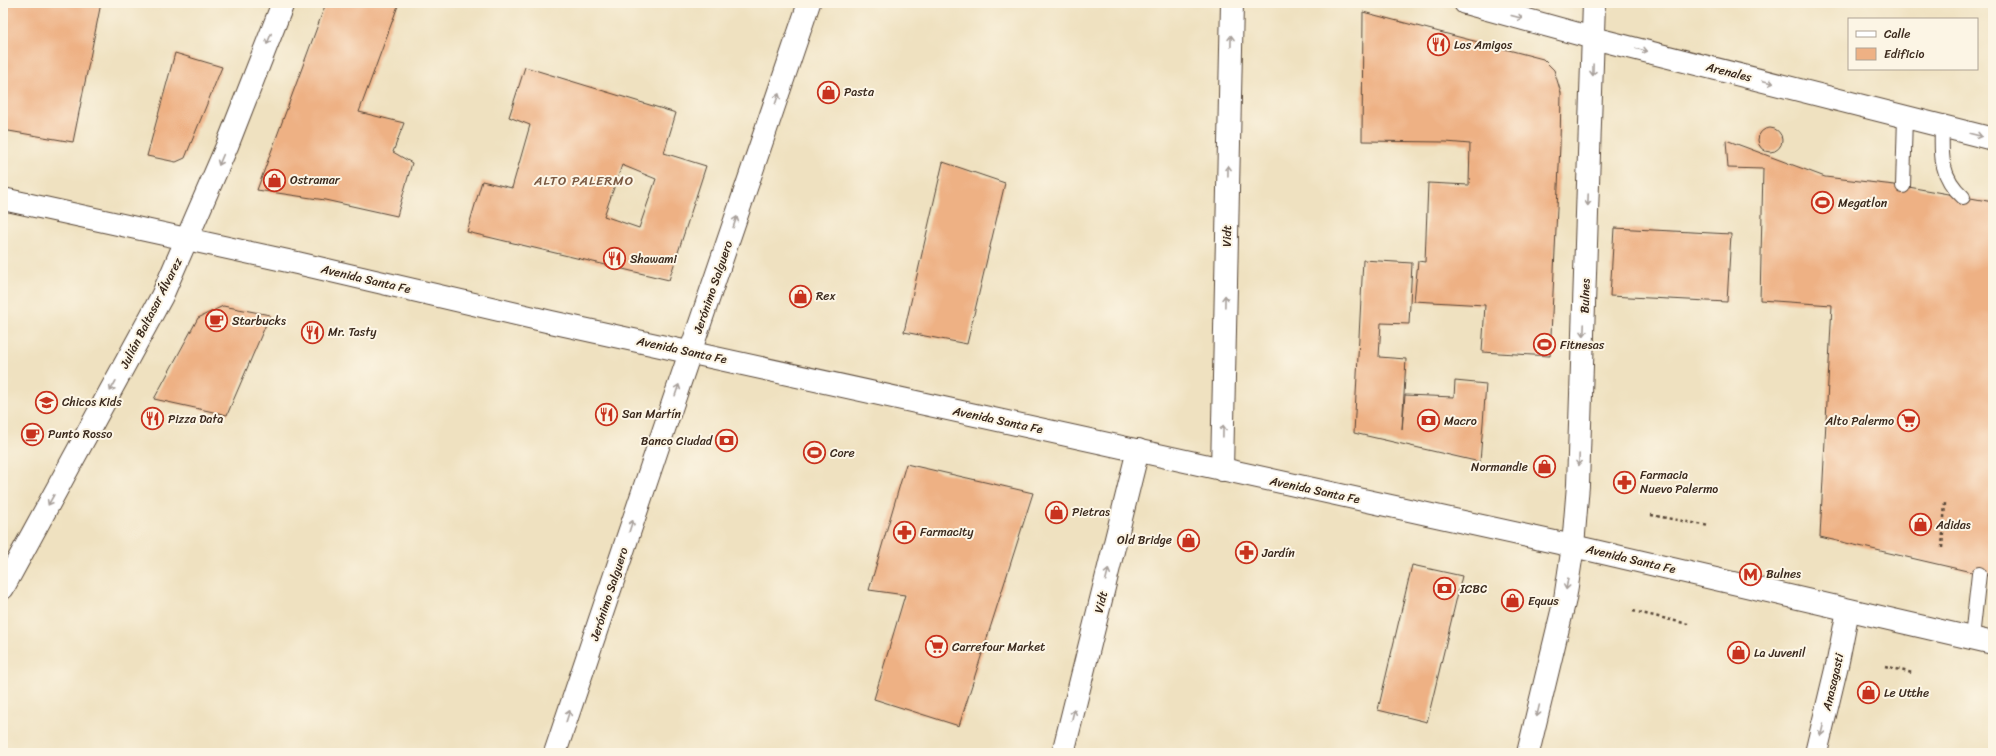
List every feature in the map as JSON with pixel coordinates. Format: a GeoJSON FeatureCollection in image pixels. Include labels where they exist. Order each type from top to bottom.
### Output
{"type":"FeatureCollection","features":[{"type":"Feature","properties":{"kind":"street","name":"Julián Baltasar Álvarez"},"geometry":{"type":"LineString","coordinates":[[3,588],[162,296],[188,239],[283,3]]}},
{"type":"Feature","properties":{"kind":"street","name":"Jerónimo Salguero"},"geometry":{"type":"LineString","coordinates":[[555,753],[690,352],[810,3]]}},
{"type":"Feature","properties":{"kind":"street","name":"Vidt"},"geometry":{"type":"LineString","coordinates":[[1222,470],[1232,3]]}},
{"type":"Feature","properties":{"kind":"street","name":"Arenales"},"geometry":{"type":"LineString","coordinates":[[1465,3],[1593,38],[1993,139]]}},
{"type":"Feature","properties":{"kind":"street","name":"Bulnes"},"geometry":{"type":"LineString","coordinates":[[1528,753],[1564,599],[1573,546],[1578,485],[1594,3]]}},
{"type":"Feature","properties":{"kind":"street","name":"Avenida Santa Fe"},"geometry":{"type":"LineString","coordinates":[[3,199],[188,239],[536,319],[1573,546],[1993,643]]}},
{"type":"Feature","properties":{"kind":"street","name":"Vidt"},"geometry":{"type":"LineString","coordinates":[[1063,753],[1138,450]]}},
{"type":"Feature","properties":{"kind":"street","name":"Anasagasti"},"geometry":{"type":"LineString","coordinates":[[1816,753],[1848,610]]}},
{"type":"Feature","properties":{"kind":"lane"},"geometry":{"type":"LineString","coordinates":[[1903,186],[1906,117]]}},
{"type":"Feature","properties":{"kind":"lane"},"geometry":{"type":"LineString","coordinates":[[1942,127],[1943,169],[1953,189],[1963,197]]}},
{"type":"Feature","properties":{"kind":"lane"},"geometry":{"type":"LineString","coordinates":[[1972,638],[1979,574]]}},
{"type":"Feature","properties":{"kind":"path"},"geometry":{"type":"LineString","coordinates":[[1942,548],[1945,503]]}},
{"type":"Feature","properties":{"kind":"path"},"geometry":{"type":"LineString","coordinates":[[1651,515],[1709,526]]}},
{"type":"Feature","properties":{"kind":"path"},"geometry":{"type":"LineString","coordinates":[[1633,611],[1688,624]]}},
{"type":"Feature","properties":{"kind":"path"},"geometry":{"type":"LineString","coordinates":[[1885,666],[1912,673]]}},
{"type":"Feature","properties":{"kind":"building"},"geometry":{"type":"Polygon","coordinates":[[[3,3],[101,3],[73,142],[3,130],[3,3]]]}},
{"type":"Feature","properties":{"kind":"building"},"geometry":{"type":"Polygon","coordinates":[[[326,3],[399,3],[359,112],[404,123],[393,152],[412,163],[397,216],[325,200],[257,190],[326,3]]]}},
{"type":"Feature","properties":{"kind":"building"},"geometry":{"type":"Polygon","coordinates":[[[1363,12],[1543,59],[1554,70],[1561,93],[1550,356],[1482,352],[1485,305],[1414,301],[1418,261],[1425,262],[1428,183],[1469,185],[1470,144],[1446,142],[1362,141],[1363,12]]]}},
{"type":"Feature","properties":{"kind":"building"},"geometry":{"type":"Polygon","coordinates":[[[175,53],[222,67],[185,158],[176,162],[147,156],[175,53]]]}},
{"type":"Feature","properties":{"kind":"building"},"geometry":{"type":"Polygon","coordinates":[[[525,67],[676,113],[664,153],[706,166],[669,280],[467,232],[482,181],[512,188],[530,125],[509,117],[525,67]],[[622,165],[604,216],[639,228],[656,179],[622,165]]]}},
{"type":"Feature","properties":{"kind":"building"},"geometry":{"type":"Polygon","coordinates":[[[1770,128],[1779,131],[1782,140],[1779,149],[1770,152],[1761,149],[1758,140],[1761,131],[1770,128]]]}},
{"type":"Feature","properties":{"kind":"building","name":"Alto Palermo"},"geometry":{"type":"Polygon","coordinates":[[[1726,140],[1825,177],[1903,186],[1993,202],[1993,577],[1820,537],[1832,305],[1760,300],[1763,169],[1728,168],[1726,140]]]}},
{"type":"Feature","properties":{"kind":"building"},"geometry":{"type":"Polygon","coordinates":[[[943,162],[1005,183],[967,344],[904,332],[943,162]]]}},
{"type":"Feature","properties":{"kind":"building"},"geometry":{"type":"Polygon","coordinates":[[[1614,228],[1731,234],[1727,302],[1610,296],[1614,228]]]}},
{"type":"Feature","properties":{"kind":"building"},"geometry":{"type":"Polygon","coordinates":[[[1363,260],[1412,263],[1409,324],[1381,323],[1379,357],[1406,359],[1402,430],[1405,395],[1454,397],[1455,381],[1486,384],[1480,462],[1354,433],[1363,260]]]}},
{"type":"Feature","properties":{"kind":"building"},"geometry":{"type":"Polygon","coordinates":[[[223,306],[270,315],[227,415],[154,399],[198,318],[223,306]]]}},
{"type":"Feature","properties":{"kind":"building","name":"Carrefour Market"},"geometry":{"type":"Polygon","coordinates":[[[906,464],[1033,493],[959,726],[874,699],[905,595],[869,590],[906,464]]]}},
{"type":"Feature","properties":{"kind":"building"},"geometry":{"type":"Polygon","coordinates":[[[1412,565],[1462,576],[1427,722],[1378,710],[1412,565]]]}},
{"type":"Feature","properties":{"kind":"place","name":"Los Amigos"},"geometry":{"type":"Point","coordinates":[1439,45]}},
{"type":"Feature","properties":{"kind":"place","name":"Pasta"},"geometry":{"type":"Point","coordinates":[828,92]}},
{"type":"Feature","properties":{"kind":"place","name":"Ostramar"},"geometry":{"type":"Point","coordinates":[275,180]}},
{"type":"Feature","properties":{"kind":"place","name":"Megatlon"},"geometry":{"type":"Point","coordinates":[1822,203]}},
{"type":"Feature","properties":{"kind":"place","name":"Shawami"},"geometry":{"type":"Point","coordinates":[615,259]}},
{"type":"Feature","properties":{"kind":"place","name":"Rex"},"geometry":{"type":"Point","coordinates":[800,296]}},
{"type":"Feature","properties":{"kind":"place","name":"Starbucks"},"geometry":{"type":"Point","coordinates":[216,321]}},
{"type":"Feature","properties":{"kind":"place","name":"Mr. Tasty"},"geometry":{"type":"Point","coordinates":[312,332]}},
{"type":"Feature","properties":{"kind":"place","name":"Fitnesas"},"geometry":{"type":"Point","coordinates":[1545,345]}},
{"type":"Feature","properties":{"kind":"place","name":"Chicos Kids"},"geometry":{"type":"Point","coordinates":[46,402]}},
{"type":"Feature","properties":{"kind":"place","name":"San Martín"},"geometry":{"type":"Point","coordinates":[606,414]}},
{"type":"Feature","properties":{"kind":"place","name":"Pizza Data"},"geometry":{"type":"Point","coordinates":[152,419]}},
{"type":"Feature","properties":{"kind":"place","name":"Macro"},"geometry":{"type":"Point","coordinates":[1428,421]}},
{"type":"Feature","properties":{"kind":"place","name":"Alto Palermo"},"geometry":{"type":"Point","coordinates":[1909,421]}},
{"type":"Feature","properties":{"kind":"place","name":"Punto Rosso"},"geometry":{"type":"Point","coordinates":[33,434]}},
{"type":"Feature","properties":{"kind":"place","name":"Banco Ciudad"},"geometry":{"type":"Point","coordinates":[727,441]}},
{"type":"Feature","properties":{"kind":"place","name":"Core"},"geometry":{"type":"Point","coordinates":[815,453]}},
{"type":"Feature","properties":{"kind":"place","name":"Normandie"},"geometry":{"type":"Point","coordinates":[1544,467]}},
{"type":"Feature","properties":{"kind":"place","name":"Farmacia Nuevo Palermo"},"geometry":{"type":"Point","coordinates":[1624,482]}},
{"type":"Feature","properties":{"kind":"place","name":"Pietras"},"geometry":{"type":"Point","coordinates":[1056,512]}},
{"type":"Feature","properties":{"kind":"place","name":"Adidas"},"geometry":{"type":"Point","coordinates":[1920,525]}},
{"type":"Feature","properties":{"kind":"place","name":"Farmacity"},"geometry":{"type":"Point","coordinates":[905,532]}},
{"type":"Feature","properties":{"kind":"place","name":"Old Bridge"},"geometry":{"type":"Point","coordinates":[1188,540]}},
{"type":"Feature","properties":{"kind":"place","name":"Jardín"},"geometry":{"type":"Point","coordinates":[1247,553]}},
{"type":"Feature","properties":{"kind":"place","name":"Bulnes"},"geometry":{"type":"Point","coordinates":[1750,574]}},
{"type":"Feature","properties":{"kind":"place","name":"ICBC"},"geometry":{"type":"Point","coordinates":[1444,589]}},
{"type":"Feature","properties":{"kind":"place","name":"Equus"},"geometry":{"type":"Point","coordinates":[1513,601]}},
{"type":"Feature","properties":{"kind":"place","name":"Carrefour Market"},"geometry":{"type":"Point","coordinates":[937,647]}},
{"type":"Feature","properties":{"kind":"place","name":"La Juvenil"},"geometry":{"type":"Point","coordinates":[1739,653]}},
{"type":"Feature","properties":{"kind":"place","name":"Le Utthe"},"geometry":{"type":"Point","coordinates":[1869,693]}},
{"type":"Feature","properties":{"kind":"district","name":"ALTO PALERMO"},"geometry":{"type":"Point","coordinates":[584,180]}}]}
